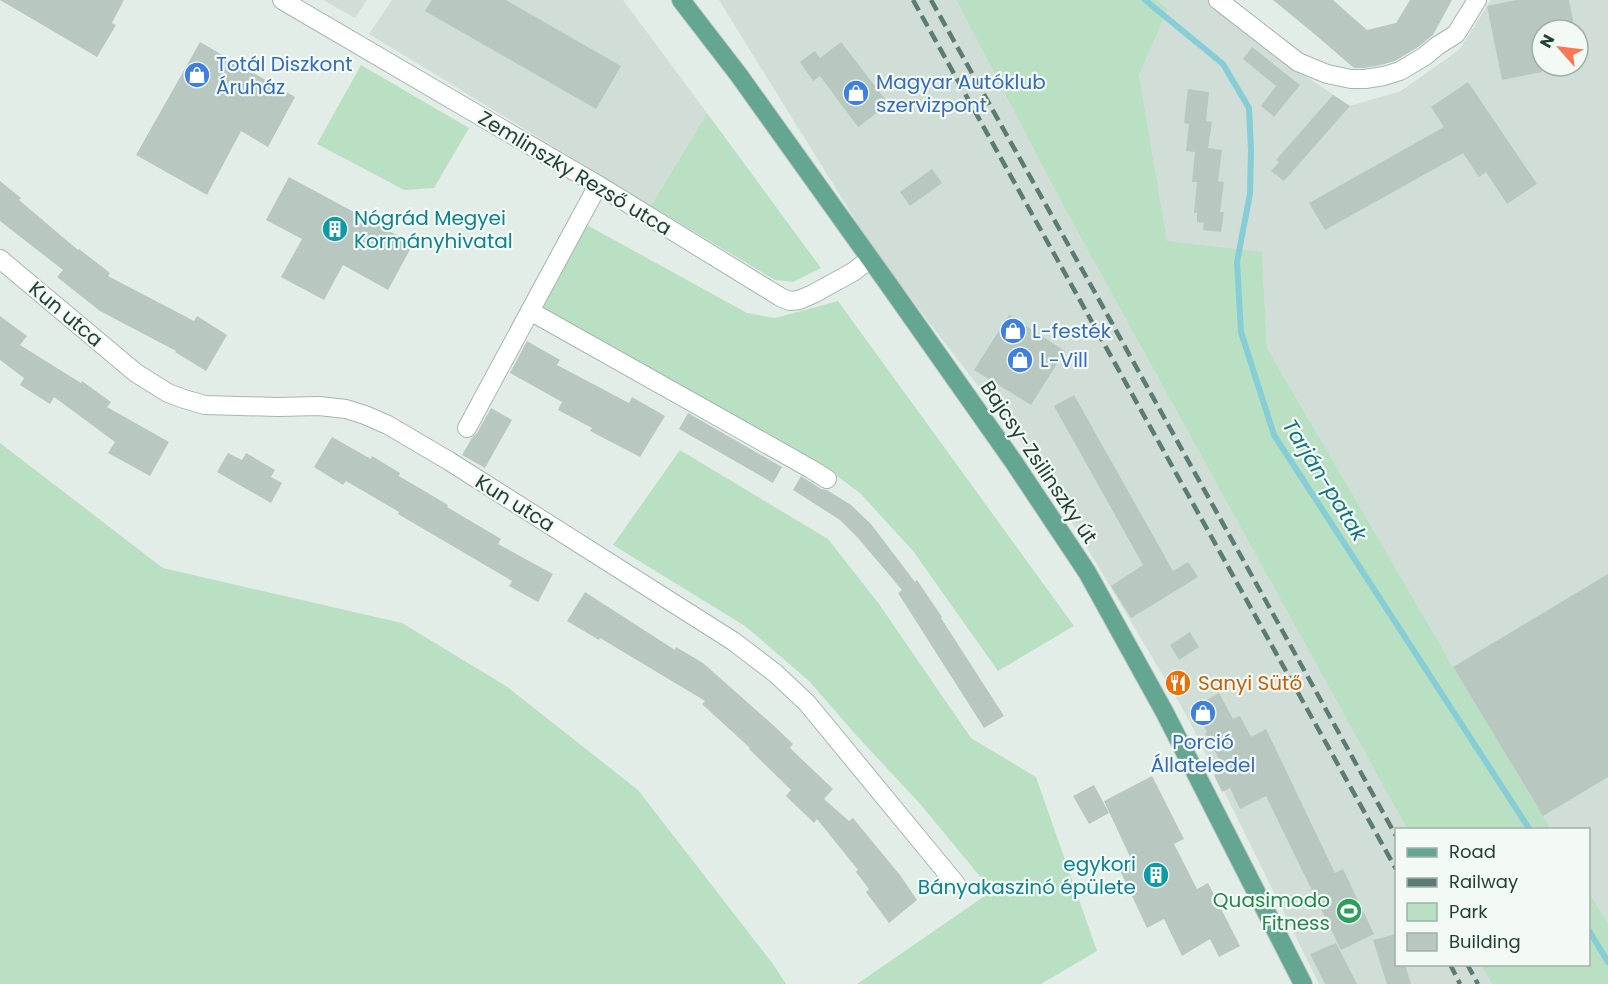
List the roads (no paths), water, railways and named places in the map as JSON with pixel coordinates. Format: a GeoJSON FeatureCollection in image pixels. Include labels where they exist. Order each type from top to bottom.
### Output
{"type":"FeatureCollection","features":[{"type":"Feature","properties":{"kind":"main road","name":"Bajcsy-Zsilinszky út"},"geometry":{"type":"LineString","coordinates":[[681,0],[738,74],[1013,460],[1087,572],[1165,713],[1303,984]]}},
{"type":"Feature","properties":{"kind":"street","name":"Zemlinszky Rezső utca"},"geometry":{"type":"LineString","coordinates":[[282,0],[598,185],[782,298],[790,301],[799,300],[813,294],[853,272],[870,259]]}},
{"type":"Feature","properties":{"kind":"street"},"geometry":{"type":"LineString","coordinates":[[1218,0],[1298,62],[1327,74],[1365,79],[1400,71],[1425,56],[1455,34],[1476,0]]}},
{"type":"Feature","properties":{"kind":"street"},"geometry":{"type":"LineString","coordinates":[[467,428],[598,185]]}},
{"type":"Feature","properties":{"kind":"street","name":"Kun utca"},"geometry":{"type":"LineString","coordinates":[[0,259],[136,373],[168,393],[205,405],[319,406],[346,409],[388,425],[449,461],[733,641],[769,668],[807,703],[956,884]]}},
{"type":"Feature","properties":{"kind":"street"},"geometry":{"type":"LineString","coordinates":[[530,311],[827,479]]}},
{"type":"Feature","properties":{"kind":"waterway","name":"Tarján-patak"},"geometry":{"type":"LineString","coordinates":[[1145,0],[1223,64],[1249,108],[1250,194],[1237,262],[1241,332],[1274,435],[1529,828]]}},
{"type":"Feature","properties":{"kind":"waterway","name":"Tarján-patak"},"geometry":{"type":"LineString","coordinates":[[1590,932],[1608,962]]}},
{"type":"Feature","properties":{"kind":"railway"},"geometry":{"type":"LineString","coordinates":[[913,0],[1395,867]]}},
{"type":"Feature","properties":{"kind":"railway"},"geometry":{"type":"LineString","coordinates":[[931,0],[1395,834]]}},
{"type":"Feature","properties":{"kind":"railway"},"geometry":{"type":"LineString","coordinates":[[1451,966],[1460,984]]}},
{"type":"Feature","properties":{"kind":"railway"},"geometry":{"type":"LineString","coordinates":[[1468,966],[1478,984]]}},
{"type":"Feature","properties":{"kind":"place","name":"Totál Diszkont Áruház"},"geometry":{"type":"Point","coordinates":[197,75]}},
{"type":"Feature","properties":{"kind":"place","name":"Magyar Autóklub szervizpont"},"geometry":{"type":"Point","coordinates":[856,93]}},
{"type":"Feature","properties":{"kind":"place","name":"Nógrád Megyei Kormányhivatal"},"geometry":{"type":"Point","coordinates":[335,229]}},
{"type":"Feature","properties":{"kind":"place","name":"L-festék"},"geometry":{"type":"Point","coordinates":[1013,331]}},
{"type":"Feature","properties":{"kind":"place","name":"L-Vill"},"geometry":{"type":"Point","coordinates":[1020,360]}},
{"type":"Feature","properties":{"kind":"place","name":"Sanyi Sütő"},"geometry":{"type":"Point","coordinates":[1178,683]}},
{"type":"Feature","properties":{"kind":"place","name":"Porció Állateledel"},"geometry":{"type":"Point","coordinates":[1203,713]}},
{"type":"Feature","properties":{"kind":"place","name":"egykori Bányakaszinó épülete"},"geometry":{"type":"Point","coordinates":[1156,875]}},
{"type":"Feature","properties":{"kind":"place","name":"Quasimodo Fitness"},"geometry":{"type":"Point","coordinates":[1349,911]}}]}
